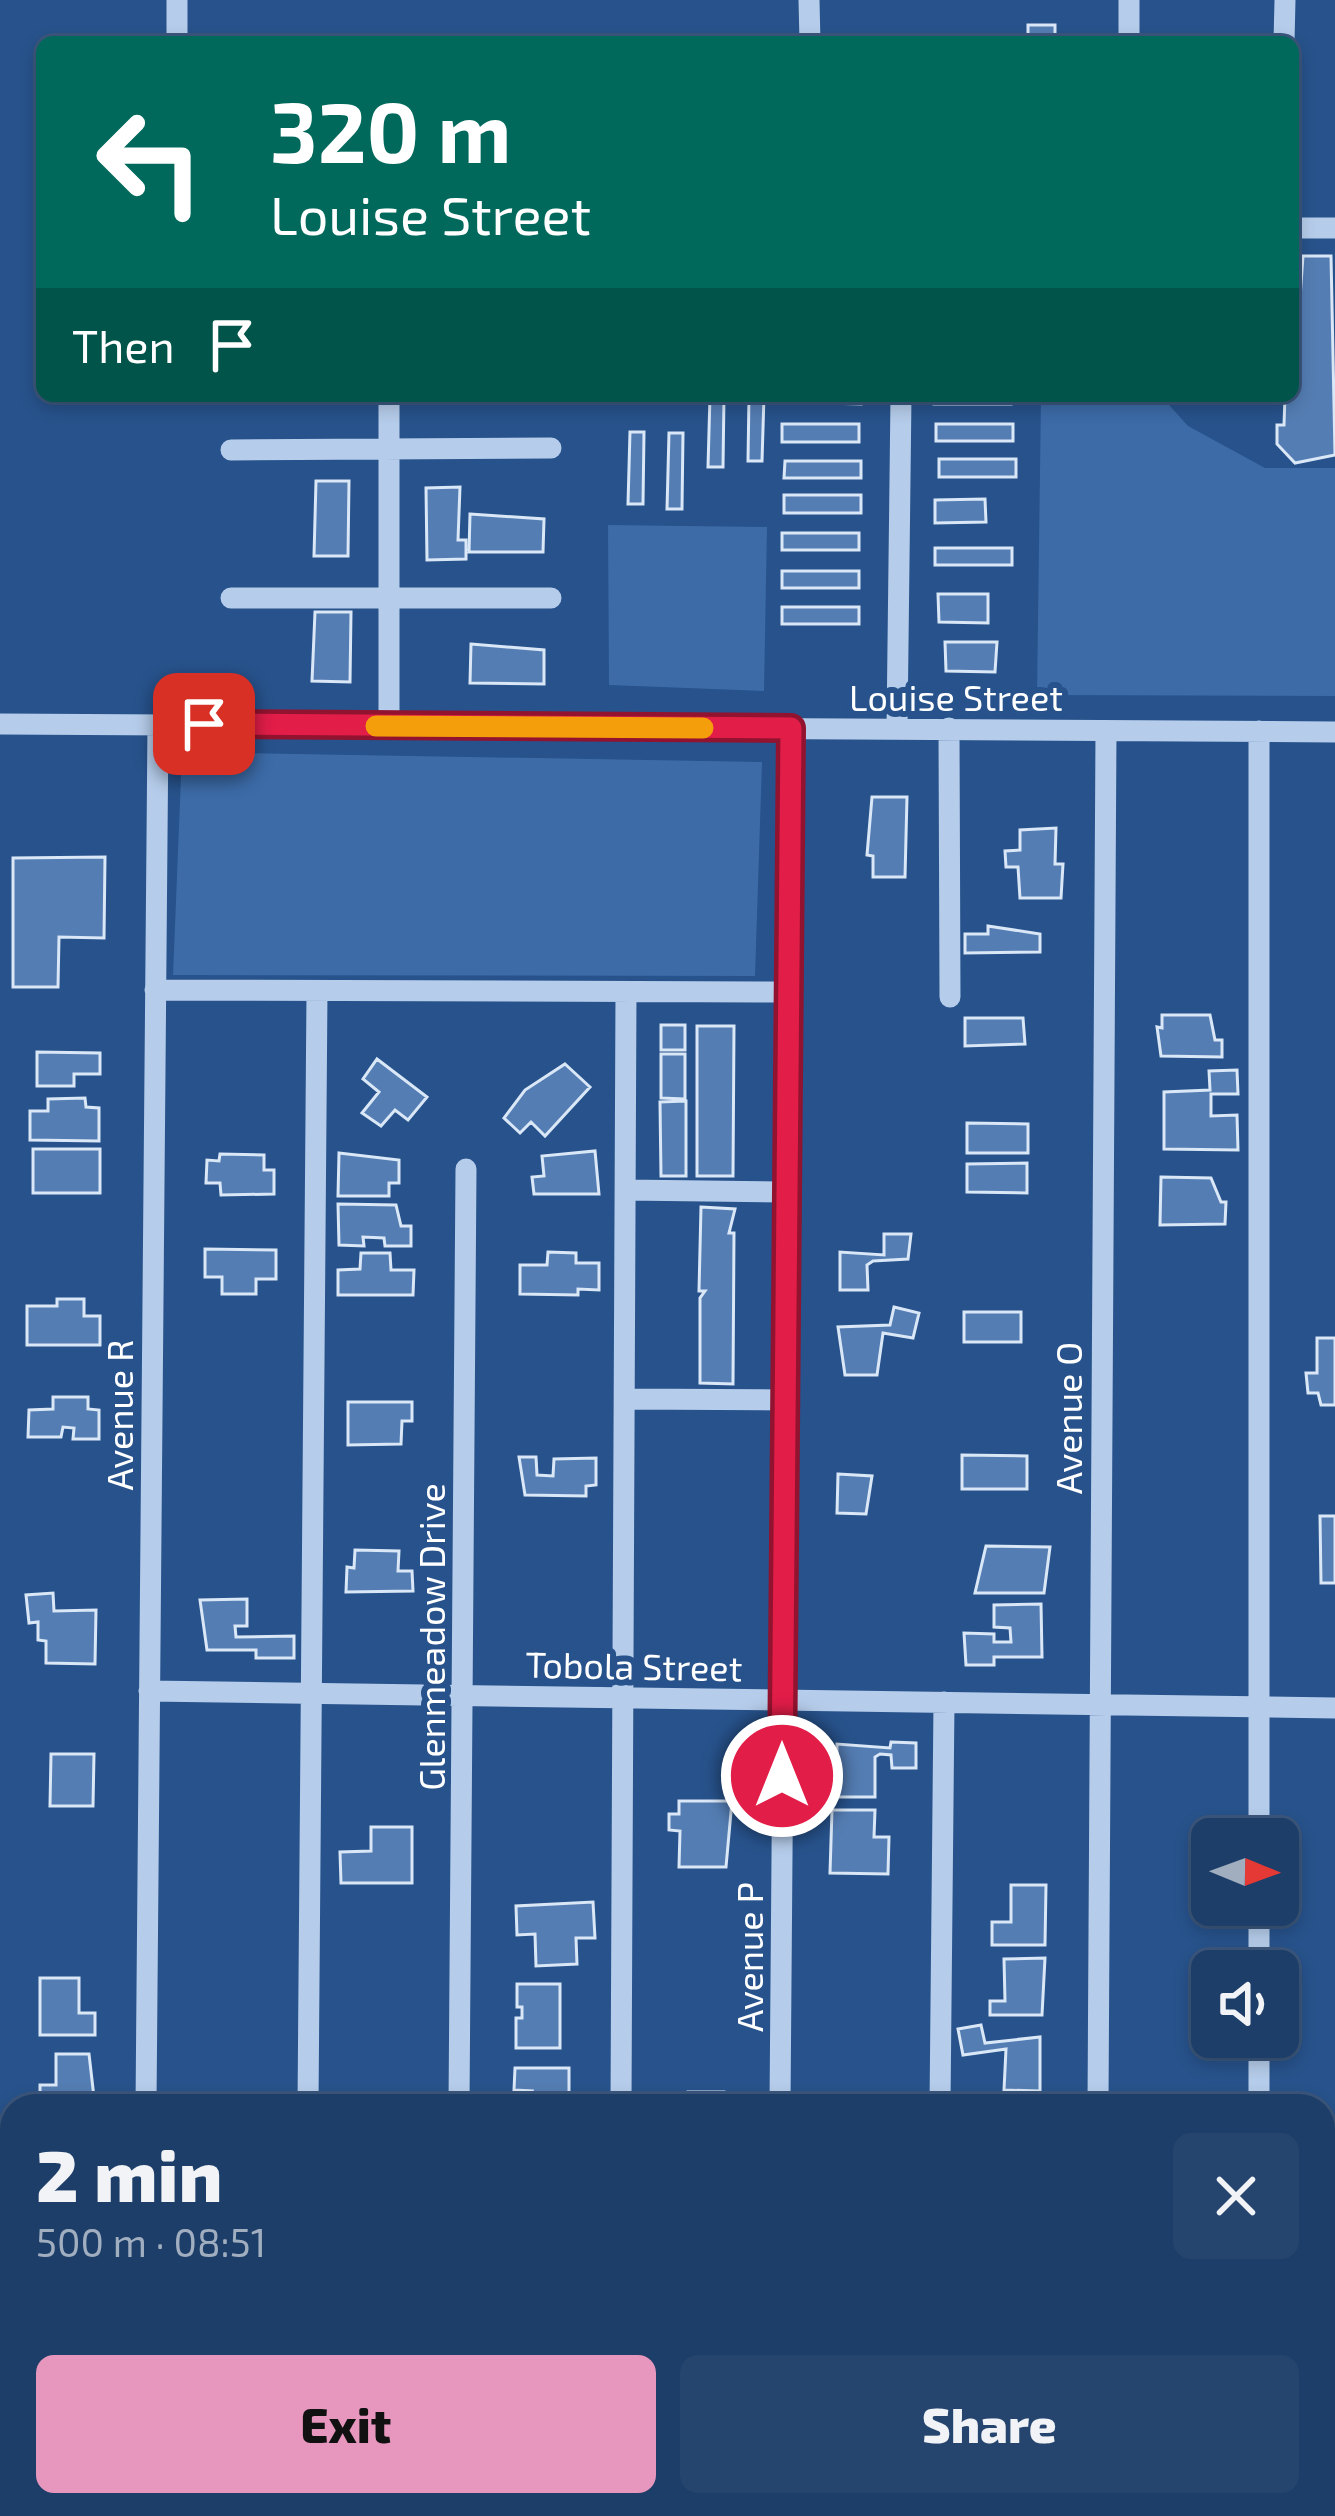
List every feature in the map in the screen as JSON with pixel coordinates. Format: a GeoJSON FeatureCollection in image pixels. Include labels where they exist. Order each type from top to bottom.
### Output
{"type":"FeatureCollection","features":[{"type":"Feature","properties":{"kind":"street"},"geometry":{"type":"LineString","coordinates":[[177,36],[178,0]]}},
{"type":"Feature","properties":{"kind":"street"},"geometry":{"type":"LineString","coordinates":[[809,0],[810,36]]}},
{"type":"Feature","properties":{"kind":"street"},"geometry":{"type":"LineString","coordinates":[[1129,0],[1130,36]]}},
{"type":"Feature","properties":{"kind":"street"},"geometry":{"type":"LineString","coordinates":[[1284,36],[1285,0]]}},
{"type":"Feature","properties":{"kind":"street"},"geometry":{"type":"LineString","coordinates":[[1299,230],[1335,228]]}},
{"type":"Feature","properties":{"kind":"street"},"geometry":{"type":"LineString","coordinates":[[388,402],[388,726]]}},
{"type":"Feature","properties":{"kind":"street"},"geometry":{"type":"LineString","coordinates":[[897,728],[901,402]]}},
{"type":"Feature","properties":{"kind":"street"},"geometry":{"type":"LineString","coordinates":[[231,450],[551,448]]}},
{"type":"Feature","properties":{"kind":"street"},"geometry":{"type":"LineString","coordinates":[[231,598],[551,598]]}},
{"type":"Feature","properties":{"kind":"street","name":"Louise Street"},"geometry":{"type":"LineString","coordinates":[[0,724],[1335,732]]}},
{"type":"Feature","properties":{"kind":"street","name":"Avenue R"},"geometry":{"type":"LineString","coordinates":[[146,2094],[158,724]]}},
{"type":"Feature","properties":{"kind":"street","name":"Avenue P"},"geometry":{"type":"LineString","coordinates":[[781,2094],[791,728]]}},
{"type":"Feature","properties":{"kind":"street"},"geometry":{"type":"LineString","coordinates":[[949,728],[950,997]]}},
{"type":"Feature","properties":{"kind":"street","name":"Avenue O"},"geometry":{"type":"LineString","coordinates":[[1098,2094],[1106,730]]}},
{"type":"Feature","properties":{"kind":"street"},"geometry":{"type":"LineString","coordinates":[[1259,731],[1259,1818]]}},
{"type":"Feature","properties":{"kind":"street"},"geometry":{"type":"LineString","coordinates":[[154,990],[788,992]]}},
{"type":"Feature","properties":{"kind":"street"},"geometry":{"type":"LineString","coordinates":[[308,2094],[317,991]]}},
{"type":"Feature","properties":{"kind":"street"},"geometry":{"type":"LineString","coordinates":[[621,2094],[626,992]]}},
{"type":"Feature","properties":{"kind":"street","name":"Glenmeadow Drive"},"geometry":{"type":"LineString","coordinates":[[459,2094],[466,1169]]}},
{"type":"Feature","properties":{"kind":"street"},"geometry":{"type":"LineString","coordinates":[[626,1190],[786,1192]]}},
{"type":"Feature","properties":{"kind":"street"},"geometry":{"type":"LineString","coordinates":[[625,1399],[785,1400]]}},
{"type":"Feature","properties":{"kind":"street","name":"Tobola Street"},"geometry":{"type":"LineString","coordinates":[[149,1691],[1335,1708]]}},
{"type":"Feature","properties":{"kind":"street"},"geometry":{"type":"LineString","coordinates":[[940,2094],[944,1702]]}},
{"type":"Feature","properties":{"kind":"street"},"geometry":{"type":"LineString","coordinates":[[1259,2058],[1259,2094]]}},
{"type":"Feature","properties":{"kind":"shaded area"},"geometry":{"type":"Polygon","coordinates":[[[1041,402],[1166,402],[1188,426],[1265,468],[1335,468],[1335,696],[1037,695],[1041,402]]]}},
{"type":"Feature","properties":{"kind":"shaded area"},"geometry":{"type":"Polygon","coordinates":[[[608,525],[767,527],[764,691],[609,685],[608,525]]]}},
{"type":"Feature","properties":{"kind":"shaded area"},"geometry":{"type":"Polygon","coordinates":[[[182,752],[762,762],[755,976],[173,975],[182,752]]]}},
{"type":"Feature","properties":{"kind":"building"},"geometry":{"type":"Polygon","coordinates":[[[1028,25],[1055,25],[1055,36],[1028,36],[1028,25]]]}},
{"type":"Feature","properties":{"kind":"building"},"geometry":{"type":"Polygon","coordinates":[[[1303,256],[1331,256],[1335,455],[1295,463],[1277,444],[1277,425],[1284,425],[1285,402],[1299,402],[1303,256]]]}},
{"type":"Feature","properties":{"kind":"building"},"geometry":{"type":"Polygon","coordinates":[[[710,402],[724,402],[723,467],[708,467],[710,402]]]}},
{"type":"Feature","properties":{"kind":"building"},"geometry":{"type":"Polygon","coordinates":[[[749,402],[764,402],[762,461],[748,461],[749,402]]]}},
{"type":"Feature","properties":{"kind":"building"},"geometry":{"type":"Polygon","coordinates":[[[934,402],[1011,402],[1011,404],[934,402]]]}},
{"type":"Feature","properties":{"kind":"building"},"geometry":{"type":"Polygon","coordinates":[[[782,424],[859,424],[859,442],[782,442],[782,424]]]}},
{"type":"Feature","properties":{"kind":"building"},"geometry":{"type":"Polygon","coordinates":[[[936,424],[1013,424],[1013,441],[936,441],[936,424]]]}},
{"type":"Feature","properties":{"kind":"building"},"geometry":{"type":"Polygon","coordinates":[[[630,432],[644,432],[643,504],[628,504],[630,432]]]}},
{"type":"Feature","properties":{"kind":"building"},"geometry":{"type":"Polygon","coordinates":[[[669,433],[683,433],[682,509],[667,509],[669,433]]]}},
{"type":"Feature","properties":{"kind":"building"},"geometry":{"type":"Polygon","coordinates":[[[939,459],[1016,459],[1016,477],[939,477],[939,459]]]}},
{"type":"Feature","properties":{"kind":"building"},"geometry":{"type":"Polygon","coordinates":[[[785,461],[861,461],[861,478],[784,478],[785,461]]]}},
{"type":"Feature","properties":{"kind":"building"},"geometry":{"type":"Polygon","coordinates":[[[316,481],[349,481],[348,556],[314,556],[316,481]]]}},
{"type":"Feature","properties":{"kind":"building"},"geometry":{"type":"Polygon","coordinates":[[[460,487],[458,540],[466,540],[466,559],[427,560],[426,488],[460,487]]]}},
{"type":"Feature","properties":{"kind":"building"},"geometry":{"type":"Polygon","coordinates":[[[784,495],[861,495],[861,513],[784,513],[784,495]]]}},
{"type":"Feature","properties":{"kind":"building"},"geometry":{"type":"Polygon","coordinates":[[[985,499],[986,522],[935,523],[935,500],[985,499]]]}},
{"type":"Feature","properties":{"kind":"building"},"geometry":{"type":"Polygon","coordinates":[[[470,514],[544,519],[543,552],[469,552],[470,514]]]}},
{"type":"Feature","properties":{"kind":"building"},"geometry":{"type":"Polygon","coordinates":[[[782,533],[859,533],[859,550],[782,550],[782,533]]]}},
{"type":"Feature","properties":{"kind":"building"},"geometry":{"type":"Polygon","coordinates":[[[935,548],[1012,548],[1012,565],[935,565],[935,548]]]}},
{"type":"Feature","properties":{"kind":"building"},"geometry":{"type":"Polygon","coordinates":[[[782,571],[859,571],[859,588],[782,588],[782,571]]]}},
{"type":"Feature","properties":{"kind":"building"},"geometry":{"type":"Polygon","coordinates":[[[938,594],[988,594],[988,623],[939,622],[938,594]]]}},
{"type":"Feature","properties":{"kind":"building"},"geometry":{"type":"Polygon","coordinates":[[[782,607],[859,607],[859,624],[782,624],[782,607]]]}},
{"type":"Feature","properties":{"kind":"building"},"geometry":{"type":"Polygon","coordinates":[[[315,612],[351,612],[350,682],[312,681],[315,612]]]}},
{"type":"Feature","properties":{"kind":"building"},"geometry":{"type":"Polygon","coordinates":[[[945,642],[997,642],[995,672],[946,671],[945,642]]]}},
{"type":"Feature","properties":{"kind":"building"},"geometry":{"type":"Polygon","coordinates":[[[471,644],[544,650],[544,684],[470,683],[471,644]]]}},
{"type":"Feature","properties":{"kind":"building"},"geometry":{"type":"Polygon","coordinates":[[[872,797],[907,797],[905,877],[873,877],[873,856],[867,855],[872,797]]]}},
{"type":"Feature","properties":{"kind":"building"},"geometry":{"type":"Polygon","coordinates":[[[1056,828],[1055,864],[1063,864],[1061,898],[1020,898],[1018,867],[1006,867],[1005,851],[1020,850],[1020,830],[1056,828]]]}},
{"type":"Feature","properties":{"kind":"building"},"geometry":{"type":"Polygon","coordinates":[[[105,857],[104,938],[59,937],[58,987],[13,987],[13,858],[105,857]]]}},
{"type":"Feature","properties":{"kind":"building"},"geometry":{"type":"Polygon","coordinates":[[[988,926],[1040,934],[1040,952],[965,953],[965,934],[988,934],[988,926]]]}},
{"type":"Feature","properties":{"kind":"building"},"geometry":{"type":"Polygon","coordinates":[[[1162,1015],[1210,1015],[1215,1040],[1222,1040],[1222,1057],[1161,1056],[1157,1027],[1162,1028],[1162,1015]]]}},
{"type":"Feature","properties":{"kind":"building"},"geometry":{"type":"Polygon","coordinates":[[[965,1018],[1023,1018],[1025,1044],[965,1046],[965,1018]]]}},
{"type":"Feature","properties":{"kind":"building"},"geometry":{"type":"Polygon","coordinates":[[[661,1025],[685,1025],[685,1050],[661,1050],[661,1025]]]}},
{"type":"Feature","properties":{"kind":"building"},"geometry":{"type":"Polygon","coordinates":[[[697,1026],[734,1026],[733,1176],[697,1176],[697,1026]]]}},
{"type":"Feature","properties":{"kind":"building"},"geometry":{"type":"Polygon","coordinates":[[[37,1052],[100,1053],[100,1074],[74,1074],[74,1086],[37,1086],[37,1052]]]}},
{"type":"Feature","properties":{"kind":"building"},"geometry":{"type":"Polygon","coordinates":[[[661,1054],[685,1054],[685,1099],[661,1098],[661,1054]]]}},
{"type":"Feature","properties":{"kind":"building"},"geometry":{"type":"Polygon","coordinates":[[[377,1059],[427,1097],[408,1120],[395,1110],[381,1126],[362,1113],[379,1092],[363,1079],[377,1059]]]}},
{"type":"Feature","properties":{"kind":"building"},"geometry":{"type":"Polygon","coordinates":[[[565,1064],[590,1087],[545,1136],[531,1122],[520,1133],[504,1118],[525,1090],[565,1064]]]}},
{"type":"Feature","properties":{"kind":"building"},"geometry":{"type":"Polygon","coordinates":[[[1237,1070],[1238,1094],[1211,1094],[1211,1116],[1237,1115],[1238,1150],[1164,1149],[1164,1092],[1210,1090],[1209,1071],[1237,1070]]]}},
{"type":"Feature","properties":{"kind":"building"},"geometry":{"type":"Polygon","coordinates":[[[85,1098],[86,1107],[99,1108],[99,1141],[30,1140],[30,1111],[48,1111],[48,1099],[85,1098]]]}},
{"type":"Feature","properties":{"kind":"building"},"geometry":{"type":"Polygon","coordinates":[[[686,1101],[686,1176],[661,1176],[660,1102],[686,1101]]]}},
{"type":"Feature","properties":{"kind":"building"},"geometry":{"type":"Polygon","coordinates":[[[967,1123],[1028,1124],[1028,1153],[967,1153],[967,1123]]]}},
{"type":"Feature","properties":{"kind":"building"},"geometry":{"type":"Polygon","coordinates":[[[33,1149],[100,1149],[100,1193],[33,1193],[33,1149]]]}},
{"type":"Feature","properties":{"kind":"building"},"geometry":{"type":"Polygon","coordinates":[[[595,1151],[599,1194],[534,1194],[532,1177],[544,1176],[542,1156],[595,1151]]]}},
{"type":"Feature","properties":{"kind":"building"},"geometry":{"type":"Polygon","coordinates":[[[339,1153],[399,1160],[399,1183],[389,1183],[389,1196],[338,1196],[339,1153]]]}},
{"type":"Feature","properties":{"kind":"building"},"geometry":{"type":"Polygon","coordinates":[[[220,1154],[264,1155],[264,1170],[274,1170],[274,1194],[221,1195],[220,1183],[206,1183],[207,1160],[219,1161],[220,1154]]]}},
{"type":"Feature","properties":{"kind":"building"},"geometry":{"type":"Polygon","coordinates":[[[1027,1163],[1027,1193],[967,1192],[967,1164],[1027,1163]]]}},
{"type":"Feature","properties":{"kind":"building"},"geometry":{"type":"Polygon","coordinates":[[[1161,1177],[1211,1178],[1221,1202],[1226,1202],[1225,1224],[1160,1225],[1161,1177]]]}},
{"type":"Feature","properties":{"kind":"building"},"geometry":{"type":"Polygon","coordinates":[[[338,1204],[396,1205],[401,1226],[411,1226],[411,1246],[385,1246],[384,1238],[363,1237],[364,1246],[339,1245],[338,1204]]]}},
{"type":"Feature","properties":{"kind":"building"},"geometry":{"type":"Polygon","coordinates":[[[701,1207],[735,1209],[729,1233],[734,1233],[733,1384],[700,1383],[700,1298],[705,1291],[699,1291],[701,1207]]]}},
{"type":"Feature","properties":{"kind":"building"},"geometry":{"type":"Polygon","coordinates":[[[884,1234],[911,1234],[908,1259],[873,1261],[867,1265],[868,1290],[840,1290],[840,1252],[884,1255],[884,1234]]]}},
{"type":"Feature","properties":{"kind":"building"},"geometry":{"type":"Polygon","coordinates":[[[205,1249],[276,1250],[276,1279],[256,1279],[256,1294],[222,1294],[222,1277],[205,1277],[205,1249]]]}},
{"type":"Feature","properties":{"kind":"building"},"geometry":{"type":"Polygon","coordinates":[[[548,1252],[576,1253],[576,1263],[599,1263],[599,1290],[578,1289],[578,1295],[520,1294],[520,1265],[547,1265],[548,1252]]]}},
{"type":"Feature","properties":{"kind":"building"},"geometry":{"type":"Polygon","coordinates":[[[361,1253],[390,1253],[391,1270],[414,1270],[413,1295],[338,1295],[338,1270],[360,1269],[361,1253]]]}},
{"type":"Feature","properties":{"kind":"building"},"geometry":{"type":"Polygon","coordinates":[[[57,1299],[84,1299],[84,1316],[100,1316],[100,1345],[27,1345],[27,1306],[57,1306],[57,1299]]]}},
{"type":"Feature","properties":{"kind":"building"},"geometry":{"type":"Polygon","coordinates":[[[894,1307],[919,1313],[913,1338],[883,1333],[877,1375],[845,1375],[838,1327],[890,1325],[894,1307]]]}},
{"type":"Feature","properties":{"kind":"building"},"geometry":{"type":"Polygon","coordinates":[[[964,1312],[1021,1312],[1021,1342],[964,1342],[964,1312]]]}},
{"type":"Feature","properties":{"kind":"building"},"geometry":{"type":"Polygon","coordinates":[[[1317,1338],[1335,1338],[1335,1405],[1321,1405],[1318,1393],[1308,1393],[1306,1373],[1317,1373],[1317,1338]]]}},
{"type":"Feature","properties":{"kind":"building"},"geometry":{"type":"Polygon","coordinates":[[[53,1397],[88,1397],[88,1409],[99,1410],[99,1439],[73,1439],[74,1428],[63,1427],[61,1437],[28,1437],[29,1410],[53,1409],[53,1397]]]}},
{"type":"Feature","properties":{"kind":"building"},"geometry":{"type":"Polygon","coordinates":[[[348,1402],[412,1402],[412,1421],[402,1421],[401,1444],[348,1445],[348,1402]]]}},
{"type":"Feature","properties":{"kind":"building"},"geometry":{"type":"Polygon","coordinates":[[[962,1455],[1027,1456],[1027,1489],[962,1489],[962,1455]]]}},
{"type":"Feature","properties":{"kind":"building"},"geometry":{"type":"Polygon","coordinates":[[[519,1457],[536,1457],[537,1475],[553,1476],[554,1459],[596,1458],[596,1485],[586,1486],[586,1496],[525,1495],[519,1457]]]}},
{"type":"Feature","properties":{"kind":"building"},"geometry":{"type":"Polygon","coordinates":[[[838,1474],[872,1476],[866,1514],[837,1513],[838,1474]]]}},
{"type":"Feature","properties":{"kind":"building"},"geometry":{"type":"Polygon","coordinates":[[[1320,1516],[1335,1516],[1335,1583],[1321,1583],[1320,1516]]]}},
{"type":"Feature","properties":{"kind":"building"},"geometry":{"type":"Polygon","coordinates":[[[986,1546],[1050,1547],[1044,1593],[975,1593],[986,1546]]]}},
{"type":"Feature","properties":{"kind":"building"},"geometry":{"type":"Polygon","coordinates":[[[355,1550],[399,1551],[398,1571],[412,1571],[413,1591],[346,1592],[347,1567],[354,1568],[355,1550]]]}},
{"type":"Feature","properties":{"kind":"building"},"geometry":{"type":"Polygon","coordinates":[[[53,1593],[54,1611],[96,1610],[95,1664],[46,1663],[46,1641],[38,1640],[38,1622],[29,1623],[26,1595],[53,1593]]]}},
{"type":"Feature","properties":{"kind":"building"},"geometry":{"type":"Polygon","coordinates":[[[247,1599],[247,1626],[235,1626],[236,1637],[294,1636],[294,1658],[256,1658],[256,1650],[207,1650],[200,1600],[247,1599]]]}},
{"type":"Feature","properties":{"kind":"building"},"geometry":{"type":"Polygon","coordinates":[[[1041,1604],[1042,1657],[994,1657],[994,1665],[966,1665],[964,1633],[994,1634],[994,1642],[1011,1642],[1010,1628],[994,1627],[994,1605],[1041,1604]]]}},
{"type":"Feature","properties":{"kind":"building"},"geometry":{"type":"Polygon","coordinates":[[[891,1742],[916,1743],[916,1768],[892,1768],[891,1755],[880,1754],[875,1757],[875,1797],[837,1797],[837,1744],[890,1748],[891,1742]]]}},
{"type":"Feature","properties":{"kind":"building"},"geometry":{"type":"Polygon","coordinates":[[[51,1754],[94,1754],[93,1806],[50,1806],[51,1754]]]}},
{"type":"Feature","properties":{"kind":"building"},"geometry":{"type":"Polygon","coordinates":[[[679,1801],[732,1801],[726,1867],[679,1867],[680,1831],[669,1830],[669,1814],[679,1814],[679,1801]]]}},
{"type":"Feature","properties":{"kind":"building"},"geometry":{"type":"Polygon","coordinates":[[[832,1810],[875,1810],[874,1837],[889,1837],[888,1874],[830,1873],[832,1810]]]}},
{"type":"Feature","properties":{"kind":"building"},"geometry":{"type":"Polygon","coordinates":[[[371,1827],[412,1827],[412,1883],[341,1883],[340,1852],[371,1851],[371,1827]]]}},
{"type":"Feature","properties":{"kind":"building"},"geometry":{"type":"Polygon","coordinates":[[[1011,1885],[1046,1885],[1045,1945],[992,1945],[992,1922],[1011,1922],[1011,1885]]]}},
{"type":"Feature","properties":{"kind":"building"},"geometry":{"type":"Polygon","coordinates":[[[593,1902],[595,1938],[576,1938],[577,1964],[536,1966],[535,1934],[517,1935],[516,1906],[593,1902]]]}},
{"type":"Feature","properties":{"kind":"building"},"geometry":{"type":"Polygon","coordinates":[[[1045,1958],[1042,2015],[990,2015],[990,2001],[1005,2001],[1004,1959],[1045,1958]]]}},
{"type":"Feature","properties":{"kind":"building"},"geometry":{"type":"Polygon","coordinates":[[[40,1978],[79,1978],[79,2013],[95,2013],[95,2035],[40,2035],[40,1978]]]}},
{"type":"Feature","properties":{"kind":"building"},"geometry":{"type":"Polygon","coordinates":[[[517,1984],[560,1984],[560,2048],[516,2048],[516,2018],[522,2018],[517,1984]]]}},
{"type":"Feature","properties":{"kind":"building"},"geometry":{"type":"Polygon","coordinates":[[[981,2025],[985,2043],[1040,2037],[1040,2091],[1004,2090],[1006,2049],[963,2055],[958,2029],[981,2025]]]}},
{"type":"Feature","properties":{"kind":"building"},"geometry":{"type":"Polygon","coordinates":[[[56,2054],[89,2054],[94,2094],[40,2094],[40,2085],[56,2085],[56,2054]]]}},
{"type":"Feature","properties":{"kind":"building"},"geometry":{"type":"Polygon","coordinates":[[[515,2068],[569,2068],[569,2094],[514,2090],[515,2068]]]}},
{"type":"Feature","properties":{"kind":"slow traffic"},"geometry":{"type":"LineString","coordinates":[[376,726],[703,728]]}},
{"type":"Feature","properties":{"kind":"route"},"geometry":{"type":"LineString","coordinates":[[204,724],[791,728],[782,1776]]}}]}
